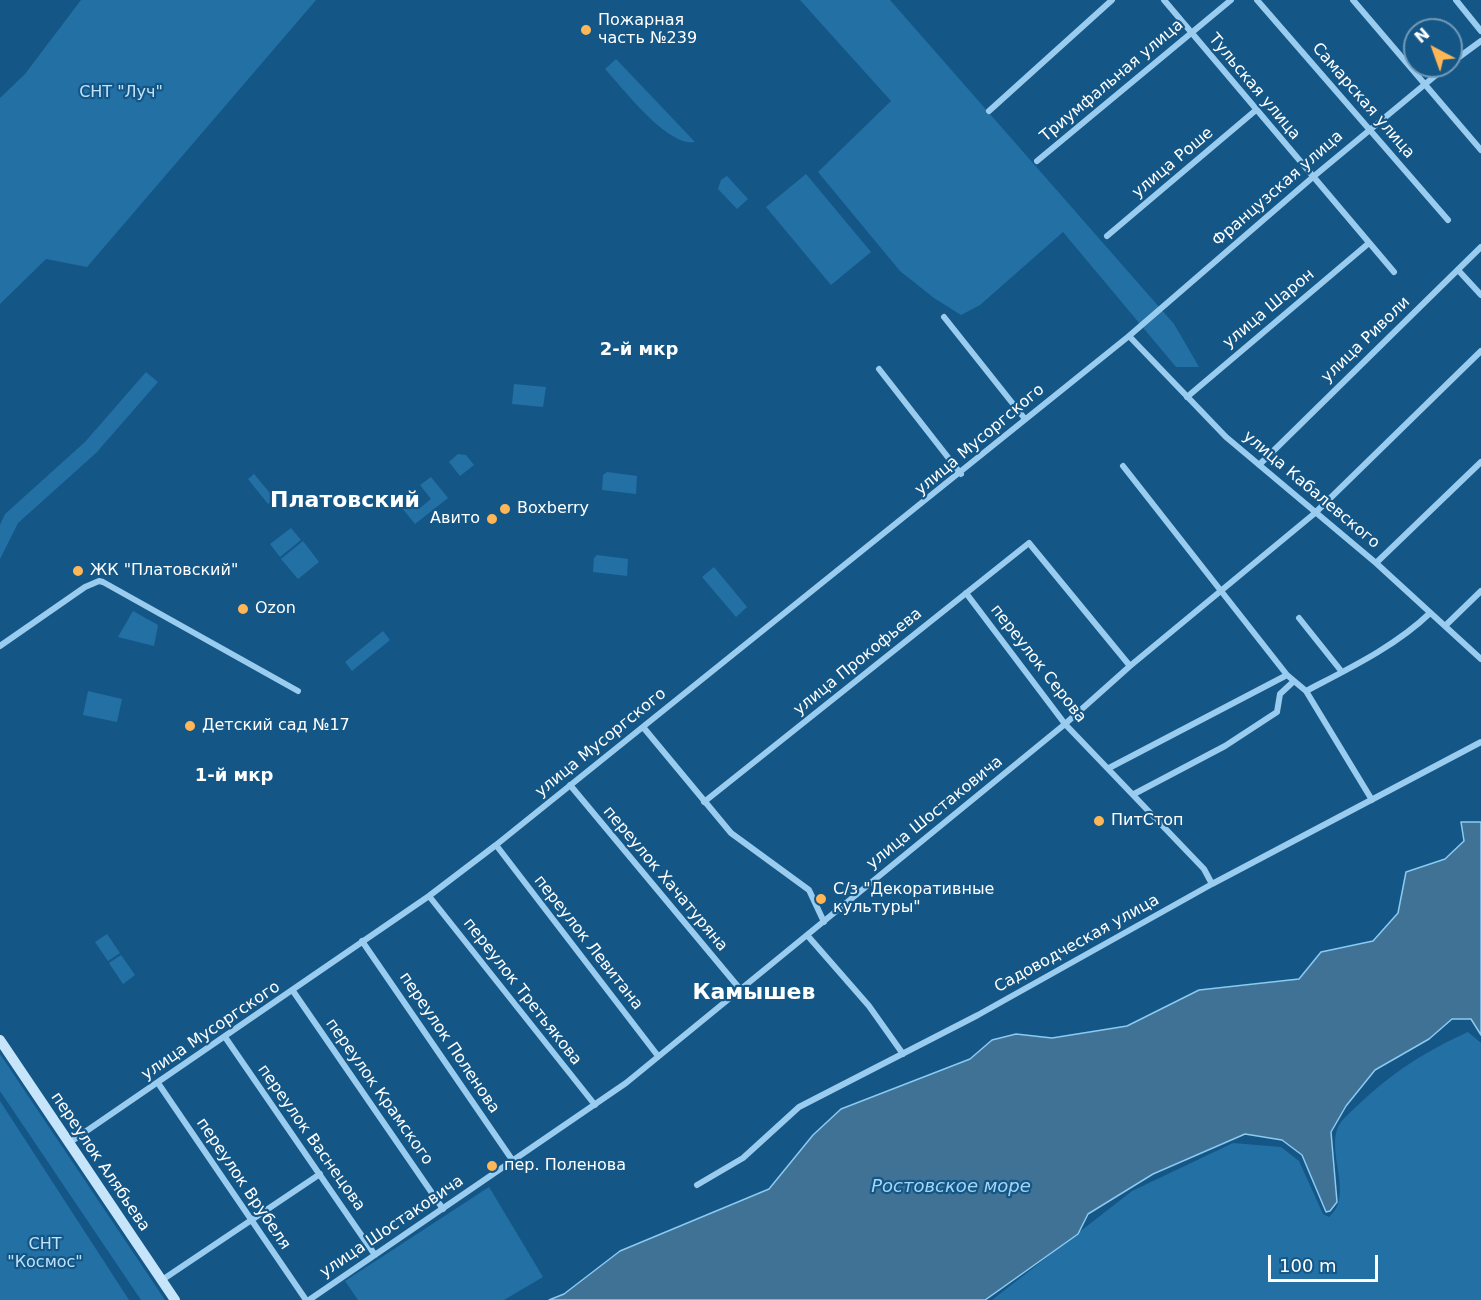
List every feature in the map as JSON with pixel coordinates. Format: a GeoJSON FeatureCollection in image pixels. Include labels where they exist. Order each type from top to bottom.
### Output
{"type":"FeatureCollection","features":[{"type":"Feature","properties":{"kind":"main road","name":"переулок Алябьева"},"geometry":{"type":"LineString","coordinates":[[0,1040],[175,1300]]}},
{"type":"Feature","properties":{"kind":"street"},"geometry":{"type":"LineString","coordinates":[[989,111],[1112,0]]}},
{"type":"Feature","properties":{"kind":"street","name":"Тульская улица"},"geometry":{"type":"LineString","coordinates":[[1164,0],[1394,272]]}},
{"type":"Feature","properties":{"kind":"street","name":"Триумфальная улица"},"geometry":{"type":"LineString","coordinates":[[1037,160],[1231,0]]}},
{"type":"Feature","properties":{"kind":"street","name":"Самарская улица"},"geometry":{"type":"LineString","coordinates":[[1257,0],[1448,220]]}},
{"type":"Feature","properties":{"kind":"street"},"geometry":{"type":"LineString","coordinates":[[1353,0],[1481,150]]}},
{"type":"Feature","properties":{"kind":"street"},"geometry":{"type":"LineString","coordinates":[[1456,0],[1481,31]]}},
{"type":"Feature","properties":{"kind":"street"},"geometry":{"type":"LineString","coordinates":[[1463,54],[1481,41]]}},
{"type":"Feature","properties":{"kind":"street","name":"Французская улица"},"geometry":{"type":"LineString","coordinates":[[1129,336],[1431,78]]}},
{"type":"Feature","properties":{"kind":"street","name":"улица Роше"},"geometry":{"type":"LineString","coordinates":[[1107,236],[1256,110]]}},
{"type":"Feature","properties":{"kind":"street","name":"улица Шарон"},"geometry":{"type":"LineString","coordinates":[[1187,396],[1369,243]]}},
{"type":"Feature","properties":{"kind":"street","name":"улица Риволи"},"geometry":{"type":"LineString","coordinates":[[1259,465],[1481,247]]}},
{"type":"Feature","properties":{"kind":"street"},"geometry":{"type":"LineString","coordinates":[[1458,270],[1481,295]]}},
{"type":"Feature","properties":{"kind":"street"},"geometry":{"type":"LineString","coordinates":[[944,317],[1025,419]]}},
{"type":"Feature","properties":{"kind":"street","name":"улица Кабалевского"},"geometry":{"type":"LineString","coordinates":[[1129,336],[1226,437],[1315,513],[1379,560],[1430,613],[1481,659]]}},
{"type":"Feature","properties":{"kind":"street","name":"улица Мусоргского"},"geometry":{"type":"LineString","coordinates":[[68,1143],[429,896],[960,474],[1129,336]]}},
{"type":"Feature","properties":{"kind":"street","name":"улица Шостаковича"},"geometry":{"type":"LineString","coordinates":[[308,1300],[595,1105],[824,922],[1065,724],[1130,666],[1315,513],[1481,351]]}},
{"type":"Feature","properties":{"kind":"street"},"geometry":{"type":"LineString","coordinates":[[879,369],[960,474]]}},
{"type":"Feature","properties":{"kind":"street"},"geometry":{"type":"LineString","coordinates":[[1379,560],[1481,462]]}},
{"type":"Feature","properties":{"kind":"street"},"geometry":{"type":"LineString","coordinates":[[1123,466],[1287,675],[1306,691],[1372,800]]}},
{"type":"Feature","properties":{"kind":"street","name":"улица Прокофьева"},"geometry":{"type":"LineString","coordinates":[[704,802],[1029,543],[1130,666]]}},
{"type":"Feature","properties":{"kind":"street"},"geometry":{"type":"LineString","coordinates":[[0,646],[85,587],[99,581],[115,587],[298,691]]}},
{"type":"Feature","properties":{"kind":"street"},"geometry":{"type":"LineString","coordinates":[[1445,626],[1481,591]]}},
{"type":"Feature","properties":{"kind":"street","name":"переулок Серова"},"geometry":{"type":"LineString","coordinates":[[966,593],[1065,724],[1204,869],[1212,884]]}},
{"type":"Feature","properties":{"kind":"street"},"geometry":{"type":"LineString","coordinates":[[1306,691],[1342,672],[1420,623],[1430,613]]}},
{"type":"Feature","properties":{"kind":"street"},"geometry":{"type":"LineString","coordinates":[[1299,618],[1342,672]]}},
{"type":"Feature","properties":{"kind":"street"},"geometry":{"type":"LineString","coordinates":[[1109,768],[1287,675]]}},
{"type":"Feature","properties":{"kind":"street"},"geometry":{"type":"LineString","coordinates":[[1134,794],[1252,730],[1276,712],[1280,694],[1294,681]]}},
{"type":"Feature","properties":{"kind":"street"},"geometry":{"type":"LineString","coordinates":[[643,727],[731,833],[809,890],[824,922]]}},
{"type":"Feature","properties":{"kind":"street","name":"Садоводческая улица"},"geometry":{"type":"LineString","coordinates":[[696,1185],[743,1158],[799,1107],[978,1015],[1212,884],[1481,742]]}},
{"type":"Feature","properties":{"kind":"street","name":"переулок Хачатуряна"},"geometry":{"type":"LineString","coordinates":[[570,785],[740,989]]}},
{"type":"Feature","properties":{"kind":"street","name":"переулок Левитана"},"geometry":{"type":"LineString","coordinates":[[496,845],[658,1056]]}},
{"type":"Feature","properties":{"kind":"street","name":"переулок Третьякова"},"geometry":{"type":"LineString","coordinates":[[429,896],[595,1105]]}},
{"type":"Feature","properties":{"kind":"street"},"geometry":{"type":"LineString","coordinates":[[807,935],[869,1006],[903,1054]]}},
{"type":"Feature","properties":{"kind":"street","name":"переулок Поленова"},"geometry":{"type":"LineString","coordinates":[[362,941],[513,1161]]}},
{"type":"Feature","properties":{"kind":"street","name":"переулок Крамского"},"geometry":{"type":"LineString","coordinates":[[293,990],[443,1209]]}},
{"type":"Feature","properties":{"kind":"street","name":"переулок Васнецова"},"geometry":{"type":"LineString","coordinates":[[225,1037],[375,1255]]}},
{"type":"Feature","properties":{"kind":"street","name":"переулок Врубеля"},"geometry":{"type":"LineString","coordinates":[[158,1083],[308,1300]]}},
{"type":"Feature","properties":{"kind":"street"},"geometry":{"type":"LineString","coordinates":[[162,1280],[320,1174]]}},
{"type":"Feature","properties":{"kind":"green space","name":"СНТ \"Луч\""},"geometry":{"type":"Polygon","coordinates":[[[81,0],[316,0],[87,267],[46,259],[0,304],[0,98],[25,74],[81,0]]]}},
{"type":"Feature","properties":{"kind":"green space"},"geometry":{"type":"Polygon","coordinates":[[[800,0],[890,0],[1174,324],[1199,367],[1176,367],[1063,232],[980,305],[961,315],[934,298],[900,271],[818,172],[891,101],[800,0]]]}},
{"type":"Feature","properties":{"kind":"green space"},"geometry":{"type":"Polygon","coordinates":[[[616,59],[695,142],[684,141],[672,135],[646,115],[605,69],[616,59]]]}},
{"type":"Feature","properties":{"kind":"green space"},"geometry":{"type":"Polygon","coordinates":[[[806,174],[871,252],[831,285],[766,207],[806,174]]]}},
{"type":"Feature","properties":{"kind":"green space"},"geometry":{"type":"Polygon","coordinates":[[[727,176],[748,199],[737,209],[718,189],[721,180],[727,176]]]}},
{"type":"Feature","properties":{"kind":"green space"},"geometry":{"type":"Polygon","coordinates":[[[146,372],[158,382],[96,453],[18,523],[0,559],[0,525],[5,514],[85,442],[146,372]]]}},
{"type":"Feature","properties":{"kind":"green space"},"geometry":{"type":"Polygon","coordinates":[[[514,384],[546,387],[543,407],[512,404],[514,384]]]}},
{"type":"Feature","properties":{"kind":"green space"},"geometry":{"type":"Polygon","coordinates":[[[458,454],[466,455],[474,465],[460,476],[449,462],[458,454]]]}},
{"type":"Feature","properties":{"kind":"green space"},"geometry":{"type":"Polygon","coordinates":[[[607,472],[637,476],[636,494],[602,490],[603,475],[607,472]]]}},
{"type":"Feature","properties":{"kind":"green space"},"geometry":{"type":"Polygon","coordinates":[[[254,474],[274,498],[268,504],[248,479],[254,474]]]}},
{"type":"Feature","properties":{"kind":"green space"},"geometry":{"type":"Polygon","coordinates":[[[431,477],[448,498],[415,524],[398,503],[409,494],[420,508],[431,499],[420,485],[431,477]]]}},
{"type":"Feature","properties":{"kind":"green space"},"geometry":{"type":"Polygon","coordinates":[[[291,528],[301,540],[280,557],[270,544],[291,528]]]}},
{"type":"Feature","properties":{"kind":"green space"},"geometry":{"type":"Polygon","coordinates":[[[303,541],[319,562],[298,579],[281,559],[303,541]]]}},
{"type":"Feature","properties":{"kind":"green space"},"geometry":{"type":"Polygon","coordinates":[[[597,555],[628,559],[627,576],[593,572],[594,558],[597,555]]]}},
{"type":"Feature","properties":{"kind":"green space"},"geometry":{"type":"Polygon","coordinates":[[[714,567],[747,607],[736,617],[702,577],[714,567]]]}},
{"type":"Feature","properties":{"kind":"green space"},"geometry":{"type":"Polygon","coordinates":[[[133,611],[158,625],[154,646],[118,637],[133,611]]]}},
{"type":"Feature","properties":{"kind":"green space"},"geometry":{"type":"Polygon","coordinates":[[[383,631],[390,640],[352,671],[345,662],[383,631]]]}},
{"type":"Feature","properties":{"kind":"green space"},"geometry":{"type":"Polygon","coordinates":[[[88,691],[122,699],[117,722],[83,715],[88,691]]]}},
{"type":"Feature","properties":{"kind":"green space"},"geometry":{"type":"Polygon","coordinates":[[[107,934],[120,953],[108,961],[95,942],[107,934]]]}},
{"type":"Feature","properties":{"kind":"green space"},"geometry":{"type":"Polygon","coordinates":[[[121,955],[135,975],[123,984],[109,963],[121,955]]]}},
{"type":"Feature","properties":{"kind":"green space"},"geometry":{"type":"Polygon","coordinates":[[[1468,1032],[1481,1043],[1481,1300],[992,1300],[1132,1191],[1233,1143],[1281,1147],[1299,1161],[1323,1214],[1329,1217],[1340,1198],[1335,1148],[1341,1122],[1371,1093],[1397,1073],[1423,1055],[1468,1032]]]}},
{"type":"Feature","properties":{"kind":"green space"},"geometry":{"type":"Polygon","coordinates":[[[0,1054],[165,1300],[141,1300],[0,1091],[0,1054]]]}},
{"type":"Feature","properties":{"kind":"green space","name":"СНТ \"Космос\""},"geometry":{"type":"Polygon","coordinates":[[[0,1101],[129,1300],[0,1300],[0,1101]]]}},
{"type":"Feature","properties":{"kind":"green space"},"geometry":{"type":"Polygon","coordinates":[[[489,1187],[543,1277],[504,1300],[358,1300],[345,1281],[489,1187]]]}},
{"type":"Feature","properties":{"kind":"water","name":"Ростовское море"},"geometry":{"type":"Polygon","coordinates":[[[1461,822],[1481,822],[1481,1035],[1471,1019],[1452,1019],[1429,1039],[1375,1070],[1346,1106],[1331,1132],[1337,1202],[1330,1211],[1326,1212],[1302,1155],[1282,1140],[1245,1134],[1153,1174],[1088,1214],[1078,1234],[985,1300],[549,1300],[564,1294],[620,1251],[769,1189],[813,1135],[841,1109],[970,1059],[992,1040],[1016,1034],[1052,1038],[1127,1026],[1199,990],[1299,979],[1321,952],[1373,941],[1398,913],[1406,872],[1445,859],[1464,841],[1461,822]]]}},
{"type":"Feature","properties":{"kind":"place","name":"Пожарная часть №239"},"geometry":{"type":"Point","coordinates":[586,30]}},
{"type":"Feature","properties":{"kind":"place","name":"Boxberry"},"geometry":{"type":"Point","coordinates":[505,509]}},
{"type":"Feature","properties":{"kind":"place","name":"Авито"},"geometry":{"type":"Point","coordinates":[492,519]}},
{"type":"Feature","properties":{"kind":"place","name":"ЖК \"Платовский\""},"geometry":{"type":"Point","coordinates":[78,571]}},
{"type":"Feature","properties":{"kind":"place","name":"Ozon"},"geometry":{"type":"Point","coordinates":[243,609]}},
{"type":"Feature","properties":{"kind":"place","name":"Детский сад №17"},"geometry":{"type":"Point","coordinates":[190,726]}},
{"type":"Feature","properties":{"kind":"place","name":"ПитСтоп"},"geometry":{"type":"Point","coordinates":[1099,821]}},
{"type":"Feature","properties":{"kind":"place","name":"С/з \"Декоративные культуры\""},"geometry":{"type":"Point","coordinates":[821,899]}},
{"type":"Feature","properties":{"kind":"place","name":"пер. Поленова"},"geometry":{"type":"Point","coordinates":[492,1166]}},
{"type":"Feature","properties":{"kind":"district","name":"2-й мкр"},"geometry":{"type":"Point","coordinates":[639,350]}},
{"type":"Feature","properties":{"kind":"district","name":"Платовский"},"geometry":{"type":"Point","coordinates":[345,501]}},
{"type":"Feature","properties":{"kind":"district","name":"1-й мкр"},"geometry":{"type":"Point","coordinates":[234,776]}},
{"type":"Feature","properties":{"kind":"district","name":"Камышев"},"geometry":{"type":"Point","coordinates":[754,993]}}]}
